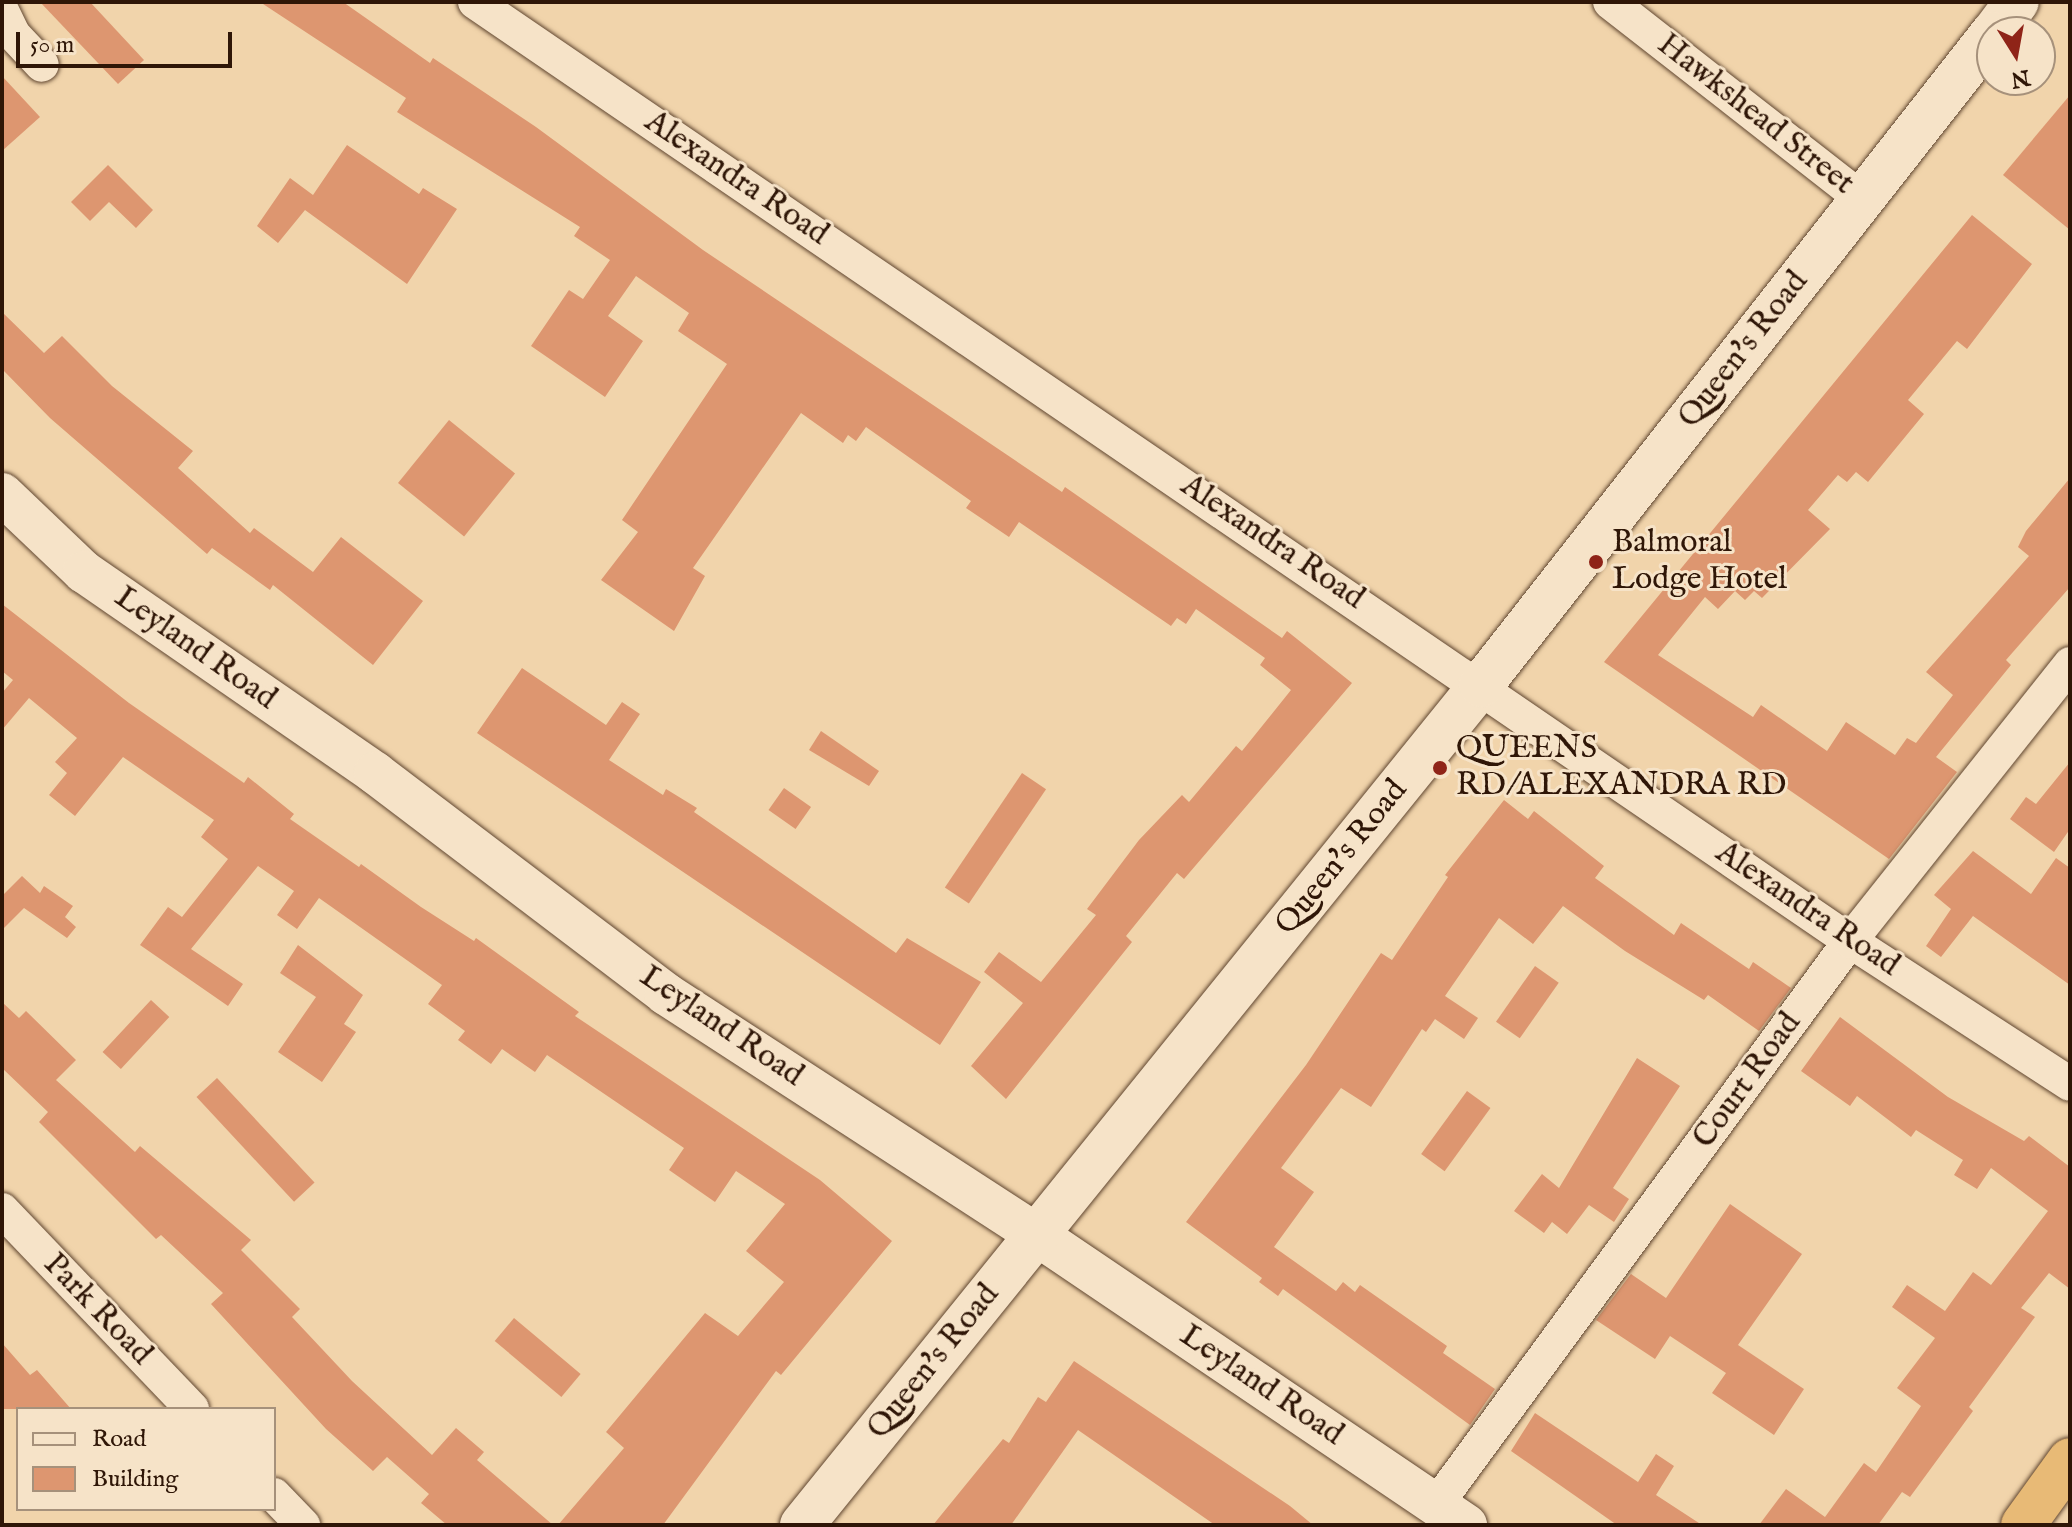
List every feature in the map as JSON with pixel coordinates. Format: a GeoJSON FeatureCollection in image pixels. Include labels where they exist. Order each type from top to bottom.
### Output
{"type":"FeatureCollection","features":[{"type":"Feature","properties":{"kind":"highway"},"geometry":{"type":"LineString","coordinates":[[2023,1525],[2070,1460]]}},
{"type":"Feature","properties":{"kind":"main road","name":"Queen's Road"},"geometry":{"type":"LineString","coordinates":[[802,1525],[1481,685],[1976,55]]}},
{"type":"Feature","properties":{"kind":"street","name":"Alexandra Road"},"geometry":{"type":"LineString","coordinates":[[475,2],[1481,685],[1850,941],[2070,1084]]}},
{"type":"Feature","properties":{"kind":"street","name":"Hawkshead Street"},"geometry":{"type":"LineString","coordinates":[[1610,2],[1862,199]]}},
{"type":"Feature","properties":{"kind":"street"},"geometry":{"type":"LineString","coordinates":[[2,11],[13,34],[42,65]]}},
{"type":"Feature","properties":{"kind":"street","name":"Leyland Road"},"geometry":{"type":"LineString","coordinates":[[2,494],[84,572],[375,773],[666,994],[1037,1235],[1451,1515]]}},
{"type":"Feature","properties":{"kind":"street","name":"Court Road"},"geometry":{"type":"LineString","coordinates":[[1451,1515],[1850,941],[2070,664]]}},
{"type":"Feature","properties":{"kind":"street","name":"Park Road"},"geometry":{"type":"LineString","coordinates":[[2,1210],[190,1407]]}},
{"type":"Feature","properties":{"kind":"street"},"geometry":{"type":"LineString","coordinates":[[276,1497],[303,1525]]}},
{"type":"Feature","properties":{"kind":"building"},"geometry":{"type":"Polygon","coordinates":[[[40,2],[90,2],[144,60],[118,84],[40,2]]]}},
{"type":"Feature","properties":{"kind":"building"},"geometry":{"type":"Polygon","coordinates":[[[260,2],[343,2],[430,63],[433,58],[536,127],[703,250],[1062,492],[1065,487],[1282,638],[1287,631],[1352,683],[1184,879],[1177,873],[1126,936],[1132,942],[1006,1099],[971,1066],[1023,1003],[984,972],[999,952],[1041,982],[1096,915],[1087,909],[1139,840],[1182,795],[1189,802],[1236,746],[1242,751],[1291,690],[1260,665],[1265,658],[1196,609],[1186,624],[1177,618],[1171,626],[1019,522],[1009,537],[966,508],[971,501],[866,427],[856,441],[848,435],[843,443],[801,413],[693,568],[705,576],[674,631],[601,580],[638,532],[622,520],[727,364],[678,331],[689,313],[636,276],[608,316],[643,341],[605,397],[531,346],[569,290],[583,299],[610,260],[574,236],[580,227],[397,112],[406,98],[260,2]]]}},
{"type":"Feature","properties":{"kind":"building"},"geometry":{"type":"Polygon","coordinates":[[[2,76],[40,117],[2,151],[2,76]]]}},
{"type":"Feature","properties":{"kind":"building"},"geometry":{"type":"Polygon","coordinates":[[[2070,95],[2070,230],[2003,175],[2070,95]]]}},
{"type":"Feature","properties":{"kind":"building"},"geometry":{"type":"Polygon","coordinates":[[[347,145],[419,194],[423,188],[457,209],[407,284],[305,210],[278,243],[257,226],[290,178],[313,195],[347,145]]]}},
{"type":"Feature","properties":{"kind":"building"},"geometry":{"type":"Polygon","coordinates":[[[108,165],[153,210],[136,228],[109,202],[90,221],[71,202],[108,165]]]}},
{"type":"Feature","properties":{"kind":"building"},"geometry":{"type":"Polygon","coordinates":[[[1972,215],[2032,264],[1967,349],[1957,341],[1908,400],[1924,414],[1868,482],[1856,472],[1847,482],[1838,475],[1808,510],[1830,529],[1762,598],[1754,591],[1745,600],[1735,591],[1718,609],[1705,597],[1658,655],[1753,717],[1761,705],[1827,751],[1846,722],[1895,755],[1907,738],[1916,743],[1953,695],[1926,672],[2029,556],[2018,547],[2026,531],[2070,478],[2070,587],[2006,660],[2011,665],[1936,757],[1957,772],[1889,859],[1604,662],[1972,215]]]}},
{"type":"Feature","properties":{"kind":"building"},"geometry":{"type":"Polygon","coordinates":[[[2,312],[44,353],[62,336],[112,386],[193,451],[178,468],[250,533],[254,528],[313,572],[341,537],[423,601],[373,665],[273,585],[270,590],[212,548],[207,554],[50,418],[2,369],[2,312]]]}},
{"type":"Feature","properties":{"kind":"building"},"geometry":{"type":"Polygon","coordinates":[[[449,420],[515,473],[464,536],[398,483],[449,420]]]}},
{"type":"Feature","properties":{"kind":"building"},"geometry":{"type":"Polygon","coordinates":[[[2,604],[129,703],[244,783],[248,777],[294,814],[290,819],[474,941],[476,938],[579,1012],[575,1016],[820,1180],[892,1241],[781,1375],[776,1371],[663,1525],[558,1525],[624,1448],[606,1432],[705,1313],[738,1336],[784,1282],[746,1251],[785,1204],[736,1171],[715,1202],[669,1170],[684,1148],[547,1055],[535,1072],[502,1049],[491,1064],[458,1040],[465,1031],[428,1004],[442,985],[319,898],[297,929],[277,915],[294,891],[258,866],[191,949],[243,984],[228,1006],[140,945],[168,907],[182,917],[228,859],[201,837],[214,820],[123,757],[75,816],[49,795],[67,773],[55,762],[77,738],[29,698],[2,730],[2,693],[13,680],[2,671],[2,604]]]}},
{"type":"Feature","properties":{"kind":"building"},"geometry":{"type":"Polygon","coordinates":[[[522,668],[606,725],[622,702],[640,714],[609,760],[663,795],[666,789],[697,808],[694,812],[896,953],[907,938],[981,982],[940,1045],[477,733],[522,668]]]}},
{"type":"Feature","properties":{"kind":"building"},"geometry":{"type":"Polygon","coordinates":[[[821,731],[879,771],[869,786],[809,750],[821,731]]]}},
{"type":"Feature","properties":{"kind":"building"},"geometry":{"type":"Polygon","coordinates":[[[2070,762],[2070,829],[2054,852],[2010,819],[2026,797],[2036,804],[2070,762]]]}},
{"type":"Feature","properties":{"kind":"building"},"geometry":{"type":"Polygon","coordinates":[[[1022,773],[1046,789],[969,904],[945,887],[1022,773]]]}},
{"type":"Feature","properties":{"kind":"building"},"geometry":{"type":"Polygon","coordinates":[[[784,788],[811,807],[796,829],[769,810],[784,788]]]}},
{"type":"Feature","properties":{"kind":"building"},"geometry":{"type":"Polygon","coordinates":[[[1504,800],[1528,819],[1534,811],[1604,866],[1595,878],[1674,935],[1681,923],[1749,969],[1753,962],[1791,988],[1759,1031],[1708,995],[1704,1000],[1625,951],[1563,906],[1533,944],[1499,918],[1445,996],[1478,1018],[1464,1039],[1435,1019],[1426,1032],[1422,1029],[1371,1107],[1341,1088],[1281,1168],[1314,1192],[1274,1247],[1336,1291],[1343,1282],[1355,1292],[1360,1285],[1447,1346],[1443,1353],[1495,1389],[1470,1425],[1283,1289],[1278,1296],[1259,1282],[1262,1278],[1186,1222],[1306,1065],[1381,953],[1392,960],[1448,877],[1445,875],[1504,800]]]}},
{"type":"Feature","properties":{"kind":"building"},"geometry":{"type":"Polygon","coordinates":[[[1973,851],[2031,894],[2056,858],[2070,868],[2070,985],[1973,916],[1941,957],[1926,946],[1951,909],[1934,895],[1973,851]]]}},
{"type":"Feature","properties":{"kind":"building"},"geometry":{"type":"Polygon","coordinates":[[[22,876],[40,893],[44,886],[73,906],[65,917],[76,927],[67,938],[24,908],[2,930],[2,896],[22,876]]]}},
{"type":"Feature","properties":{"kind":"building"},"geometry":{"type":"Polygon","coordinates":[[[298,945],[363,995],[344,1024],[356,1032],[322,1082],[278,1052],[316,997],[280,973],[298,945]]]}},
{"type":"Feature","properties":{"kind":"building"},"geometry":{"type":"Polygon","coordinates":[[[1535,966],[1559,983],[1520,1038],[1496,1022],[1535,966]]]}},
{"type":"Feature","properties":{"kind":"building"},"geometry":{"type":"Polygon","coordinates":[[[151,1000],[169,1017],[121,1069],[103,1052],[151,1000]]]}},
{"type":"Feature","properties":{"kind":"building"},"geometry":{"type":"Polygon","coordinates":[[[2,1002],[19,1018],[26,1011],[76,1060],[56,1080],[135,1152],[140,1146],[251,1240],[241,1250],[300,1309],[292,1317],[352,1381],[432,1455],[456,1428],[484,1452],[477,1460],[553,1525],[447,1525],[421,1503],[429,1494],[387,1457],[373,1471],[326,1429],[211,1304],[223,1293],[161,1235],[156,1239],[39,1122],[48,1112],[2,1068],[2,1002]]]}},
{"type":"Feature","properties":{"kind":"building"},"geometry":{"type":"Polygon","coordinates":[[[1840,1017],[1948,1097],[2024,1141],[2029,1136],[2070,1167],[2070,1289],[2049,1273],[2021,1308],[2035,1317],[1969,1407],[1973,1411],[1910,1497],[1902,1492],[1878,1525],[1759,1525],[1786,1489],[1825,1517],[1864,1463],[1876,1472],[1921,1406],[1897,1388],[1935,1338],[1892,1307],[1907,1285],[1945,1311],[1973,1272],[1991,1285],[2048,1211],[1991,1168],[1977,1189],[1954,1175],[1963,1160],[1916,1130],[1911,1137],[1857,1096],[1850,1106],[1801,1071],[1840,1017]]]}},
{"type":"Feature","properties":{"kind":"building"},"geometry":{"type":"Polygon","coordinates":[[[1637,1058],[1680,1086],[1613,1188],[1629,1199],[1614,1222],[1589,1205],[1567,1234],[1552,1222],[1544,1233],[1514,1211],[1542,1174],[1559,1188],[1637,1058]]]}},
{"type":"Feature","properties":{"kind":"building"},"geometry":{"type":"Polygon","coordinates":[[[217,1078],[315,1183],[294,1202],[197,1097],[217,1078]]]}},
{"type":"Feature","properties":{"kind":"building"},"geometry":{"type":"Polygon","coordinates":[[[1467,1091],[1490,1108],[1445,1171],[1421,1154],[1467,1091]]]}},
{"type":"Feature","properties":{"kind":"building"},"geometry":{"type":"Polygon","coordinates":[[[1730,1204],[1802,1254],[1738,1345],[1804,1389],[1774,1435],[1712,1393],[1726,1373],[1670,1336],[1655,1359],[1596,1320],[1631,1274],[1666,1298],[1730,1204]]]}},
{"type":"Feature","properties":{"kind":"building"},"geometry":{"type":"Polygon","coordinates":[[[514,1318],[581,1374],[561,1397],[495,1341],[514,1318]]]}},
{"type":"Feature","properties":{"kind":"building"},"geometry":{"type":"Polygon","coordinates":[[[2,1343],[30,1375],[37,1370],[69,1407],[16,1407],[2,1409],[2,1343]]]}},
{"type":"Feature","properties":{"kind":"building"},"geometry":{"type":"Polygon","coordinates":[[[1074,1361],[1290,1506],[1313,1525],[1215,1525],[1078,1430],[1011,1525],[933,1525],[1003,1439],[1009,1443],[1038,1397],[1046,1402],[1074,1361]]]}},
{"type":"Feature","properties":{"kind":"building"},"geometry":{"type":"Polygon","coordinates":[[[1535,1413],[1638,1482],[1656,1454],[1674,1466],[1656,1495],[1702,1525],[1617,1525],[1511,1451],[1535,1413]]]}},
{"type":"Feature","properties":{"kind":"place","name":"Balmoral Lodge Hotel"},"geometry":{"type":"Point","coordinates":[1596,562]}},
{"type":"Feature","properties":{"kind":"place","name":"QUEENS RD/ALEXANDRA RD"},"geometry":{"type":"Point","coordinates":[1440,768]}}]}
